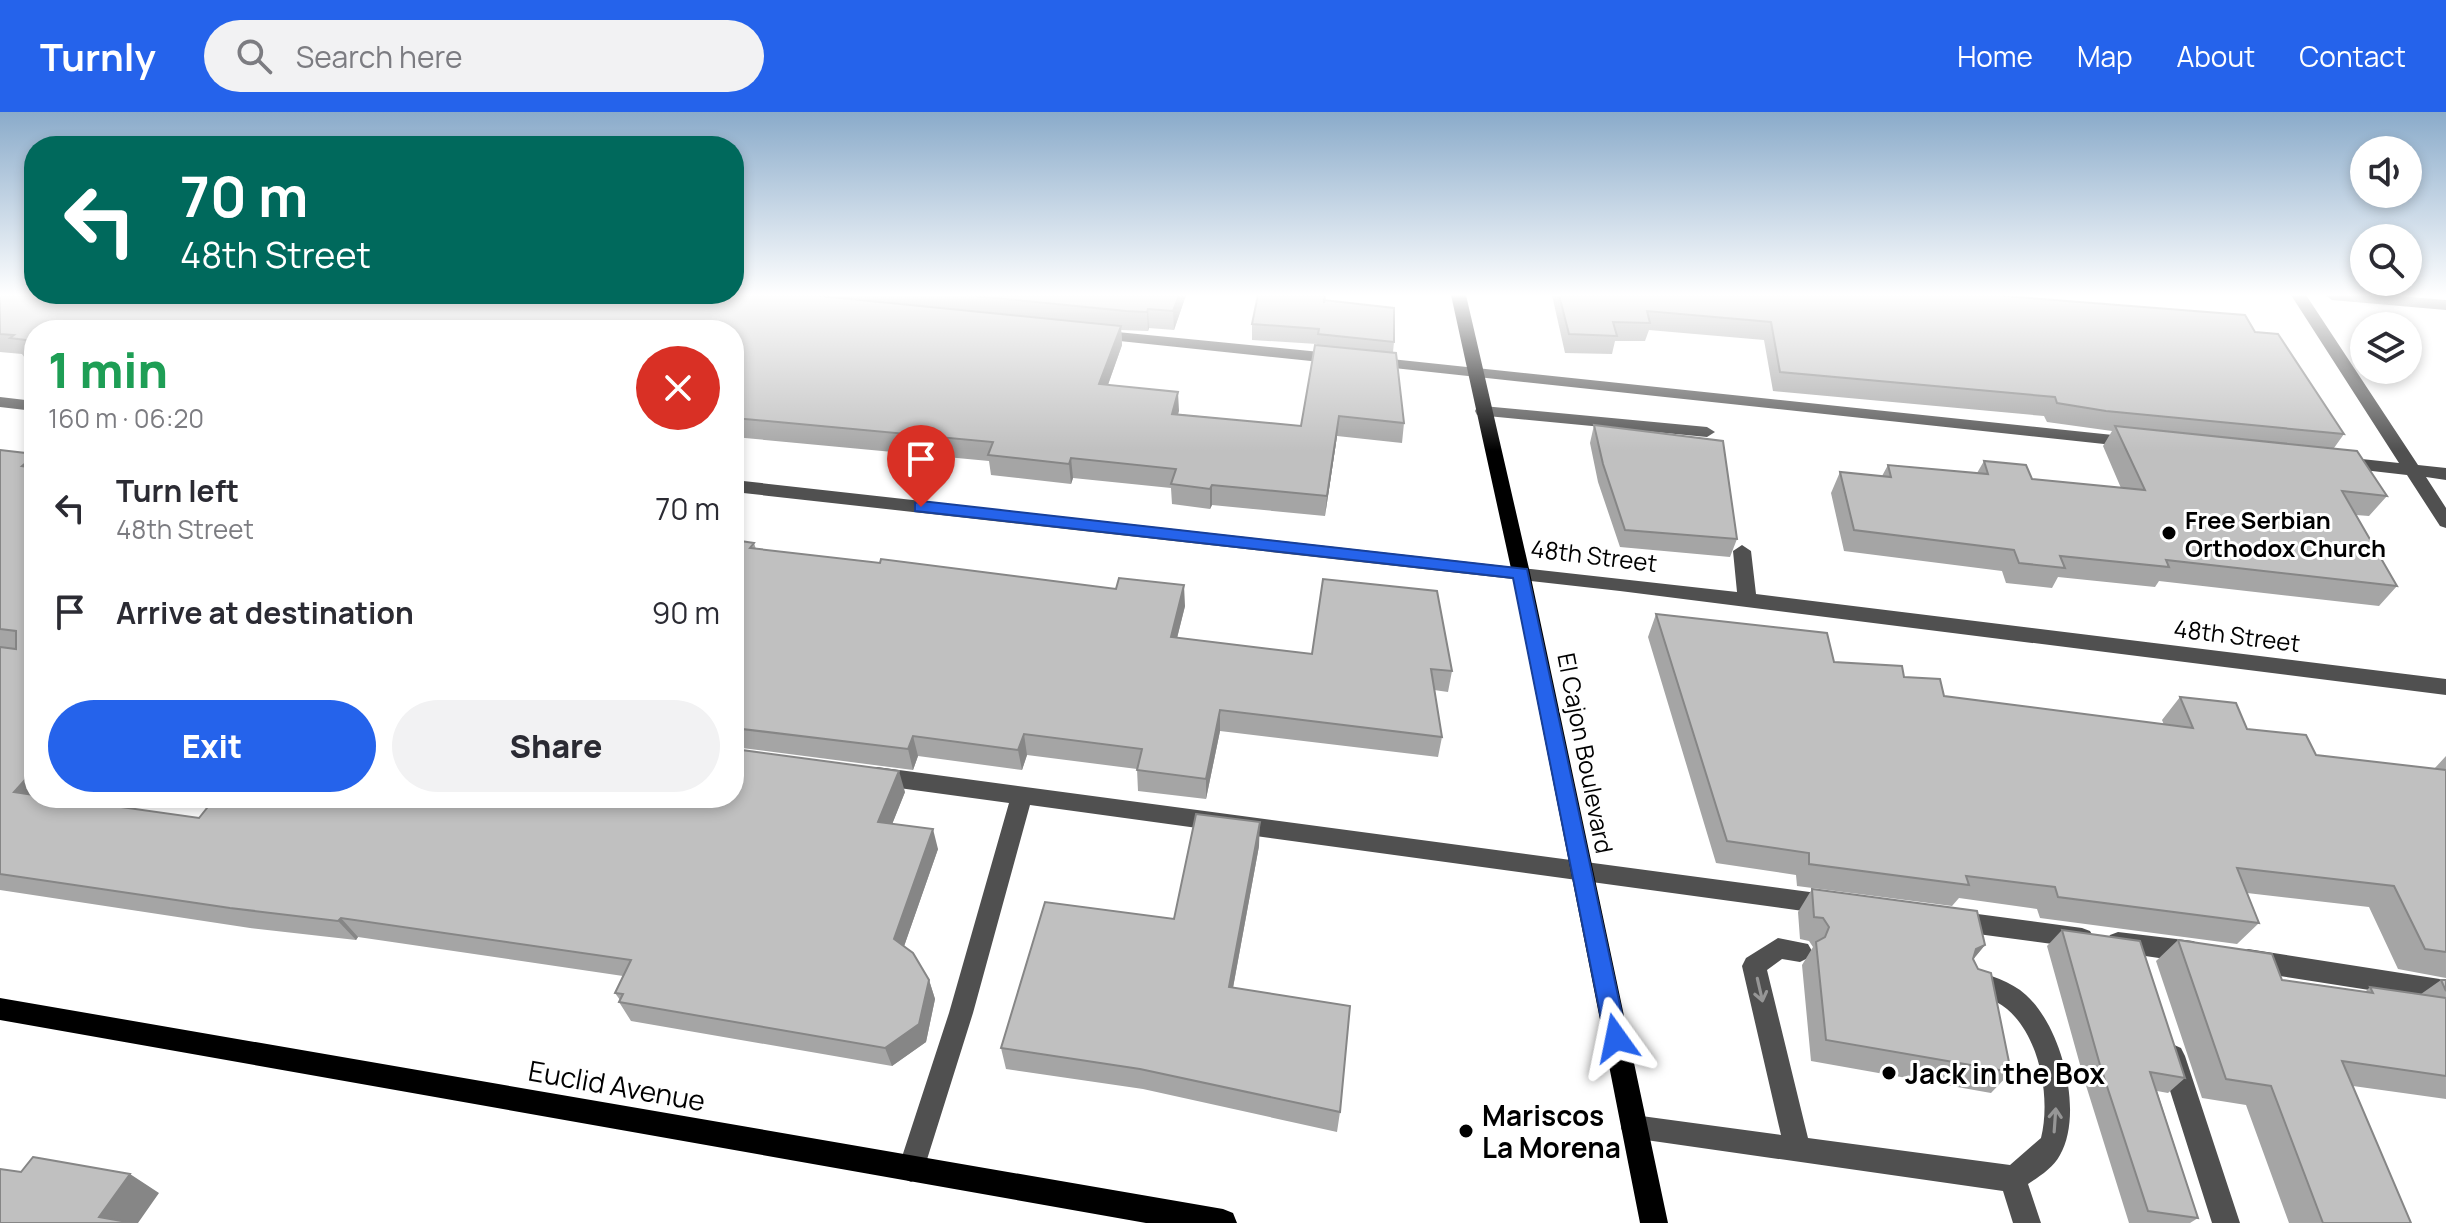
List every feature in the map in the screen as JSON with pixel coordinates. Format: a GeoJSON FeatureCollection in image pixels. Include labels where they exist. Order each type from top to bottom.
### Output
{"type":"FeatureCollection","features":[{"type":"Feature","properties":{"kind":"main road","name":"El Cajon Boulevard"},"geometry":{"type":"LineString","coordinates":[[1469,347],[1521,573],[1654,1223]]}},
{"type":"Feature","properties":{"kind":"main road","name":"Euclid Avenue"},"geometry":{"type":"LineString","coordinates":[[0,1009],[1223,1223]]}},
{"type":"Feature","properties":{"kind":"street"},"geometry":{"type":"LineString","coordinates":[[1222,347],[2144,443]]}},
{"type":"Feature","properties":{"kind":"street"},"geometry":{"type":"LineString","coordinates":[[2332,347],[2446,522]]}},
{"type":"Feature","properties":{"kind":"street"},"geometry":{"type":"LineString","coordinates":[[0,402],[24,405]]}},
{"type":"Feature","properties":{"kind":"street"},"geometry":{"type":"LineString","coordinates":[[1483,411],[1707,432]]}},
{"type":"Feature","properties":{"kind":"street"},"geometry":{"type":"LineString","coordinates":[[2318,461],[2446,474]]}},
{"type":"Feature","properties":{"kind":"street","name":"48th Street"},"geometry":{"type":"LineString","coordinates":[[744,487],[1521,573],[2446,687]]}},
{"type":"Feature","properties":{"kind":"street"},"geometry":{"type":"LineString","coordinates":[[1742,551],[1747,600]]}},
{"type":"Feature","properties":{"kind":"street"},"geometry":{"type":"LineString","coordinates":[[855,773],[1860,908]]}},
{"type":"Feature","properties":{"kind":"street"},"geometry":{"type":"LineString","coordinates":[[911,1169],[961,1013],[1022,796]]}},
{"type":"Feature","properties":{"kind":"street"},"geometry":{"type":"LineString","coordinates":[[1936,919],[2222,956],[2446,991]]}},
{"type":"Feature","properties":{"kind":"street"},"geometry":{"type":"LineString","coordinates":[[2136,945],[2146,974]]}},
{"type":"Feature","properties":{"kind":"street"},"geometry":{"type":"LineString","coordinates":[[1798,1150],[1754,966],[1778,948],[1800,951]]}},
{"type":"Feature","properties":{"kind":"street"},"geometry":{"type":"LineString","coordinates":[[1634,1128],[2013,1179],[2042,1158],[2053,1142],[2057,1119],[2050,1064],[2036,1027],[2019,1005],[1991,987],[1970,980]]}},
{"type":"Feature","properties":{"kind":"street"},"geometry":{"type":"LineString","coordinates":[[2165,1033],[2226,1223]]}},
{"type":"Feature","properties":{"kind":"street"},"geometry":{"type":"LineString","coordinates":[[2013,1179],[2027,1223]]}},
{"type":"Feature","properties":{"kind":"building"},"geometry":{"type":"Polygon","coordinates":[[[744,347],[1113,347],[1099,384],[1178,392],[1172,414],[1301,426],[1315,347],[1396,353],[1404,423],[1339,416],[1327,496],[1171,484],[1176,469],[1071,458],[1069,464],[988,455],[993,442],[744,419],[744,347]]]}},
{"type":"Feature","properties":{"kind":"building"},"geometry":{"type":"Polygon","coordinates":[[[1775,347],[2286,347],[2344,434],[2106,411],[2057,403],[2055,397],[1780,372],[1775,347]]]}},
{"type":"Feature","properties":{"kind":"building"},"geometry":{"type":"Polygon","coordinates":[[[1594,425],[1723,441],[1737,539],[1625,530],[1603,464],[1594,425]]]}},
{"type":"Feature","properties":{"kind":"building"},"geometry":{"type":"Polygon","coordinates":[[[2115,426],[2357,451],[2387,496],[2342,491],[2397,586],[2166,560],[2169,567],[2060,556],[2065,568],[2019,563],[2014,550],[1854,530],[1840,472],[1891,477],[1888,465],[1988,474],[1984,461],[2026,465],[2032,479],[2145,490],[2115,426]]]}},
{"type":"Feature","properties":{"kind":"building"},"geometry":{"type":"Polygon","coordinates":[[[0,450],[24,453],[24,781],[14,792],[24,794],[24,808],[128,808],[199,818],[207,808],[744,808],[744,750],[899,771],[878,822],[933,829],[894,939],[913,953],[929,980],[919,1024],[885,1048],[619,1002],[623,994],[615,993],[631,960],[341,918],[338,921],[230,908],[0,874],[0,647],[16,649],[16,631],[0,629],[0,450]]]}},
{"type":"Feature","properties":{"kind":"building"},"geometry":{"type":"Polygon","coordinates":[[[744,542],[754,543],[750,548],[880,563],[881,559],[1116,589],[1119,578],[1184,585],[1171,637],[1312,654],[1323,579],[1437,591],[1452,671],[1431,669],[1442,737],[1220,710],[1206,779],[1137,770],[1142,749],[1024,734],[1018,750],[913,736],[908,749],[744,729],[744,542]]]}},
{"type":"Feature","properties":{"kind":"building"},"geometry":{"type":"Polygon","coordinates":[[[1656,614],[1827,633],[1834,662],[1902,666],[1904,677],[1940,679],[1944,696],[2193,728],[2180,697],[2236,703],[2247,729],[2306,735],[2316,755],[2446,770],[2446,952],[2425,949],[2394,886],[2237,868],[2259,923],[2058,897],[2055,887],[1966,876],[1969,885],[1809,864],[1809,853],[1727,841],[1656,614]]]}},
{"type":"Feature","properties":{"kind":"building"},"geometry":{"type":"Polygon","coordinates":[[[1196,814],[1260,822],[1229,987],[1350,1006],[1340,1112],[1140,1069],[1001,1048],[1045,902],[1174,919],[1196,814]]]}},
{"type":"Feature","properties":{"kind":"building"},"geometry":{"type":"Polygon","coordinates":[[[1812,889],[1977,911],[1985,945],[1976,949],[1973,959],[1978,969],[1991,973],[2011,1072],[1826,1040],[1816,942],[1825,937],[1829,927],[1823,918],[1814,917],[1812,889]]]}},
{"type":"Feature","properties":{"kind":"building"},"geometry":{"type":"Polygon","coordinates":[[[2062,930],[2140,941],[2185,1078],[2150,1072],[2198,1218],[2148,1211],[2100,1065],[2062,930]]]}},
{"type":"Feature","properties":{"kind":"building"},"geometry":{"type":"Polygon","coordinates":[[[2178,940],[2272,954],[2282,980],[2373,993],[2370,987],[2446,998],[2446,1076],[2342,1061],[2411,1223],[2323,1223],[2271,1086],[2226,1079],[2178,940]]]}},
{"type":"Feature","properties":{"kind":"building"},"geometry":{"type":"Polygon","coordinates":[[[33,1157],[130,1174],[99,1217],[133,1223],[0,1223],[0,1169],[21,1172],[33,1157]]]}},
{"type":"Feature","properties":{"kind":"place","name":"Free Serbian Orthodox Church"},"geometry":{"type":"Point","coordinates":[2169,533]}},
{"type":"Feature","properties":{"kind":"place","name":"Jack in the Box"},"geometry":{"type":"Point","coordinates":[1889,1073]}},
{"type":"Feature","properties":{"kind":"place","name":"Mariscos La Morena"},"geometry":{"type":"Point","coordinates":[1466,1131]}},
{"type":"Feature","properties":{"kind":"route"},"geometry":{"type":"LineString","coordinates":[[921,507],[1521,573],[1616,1038]]}}]}
